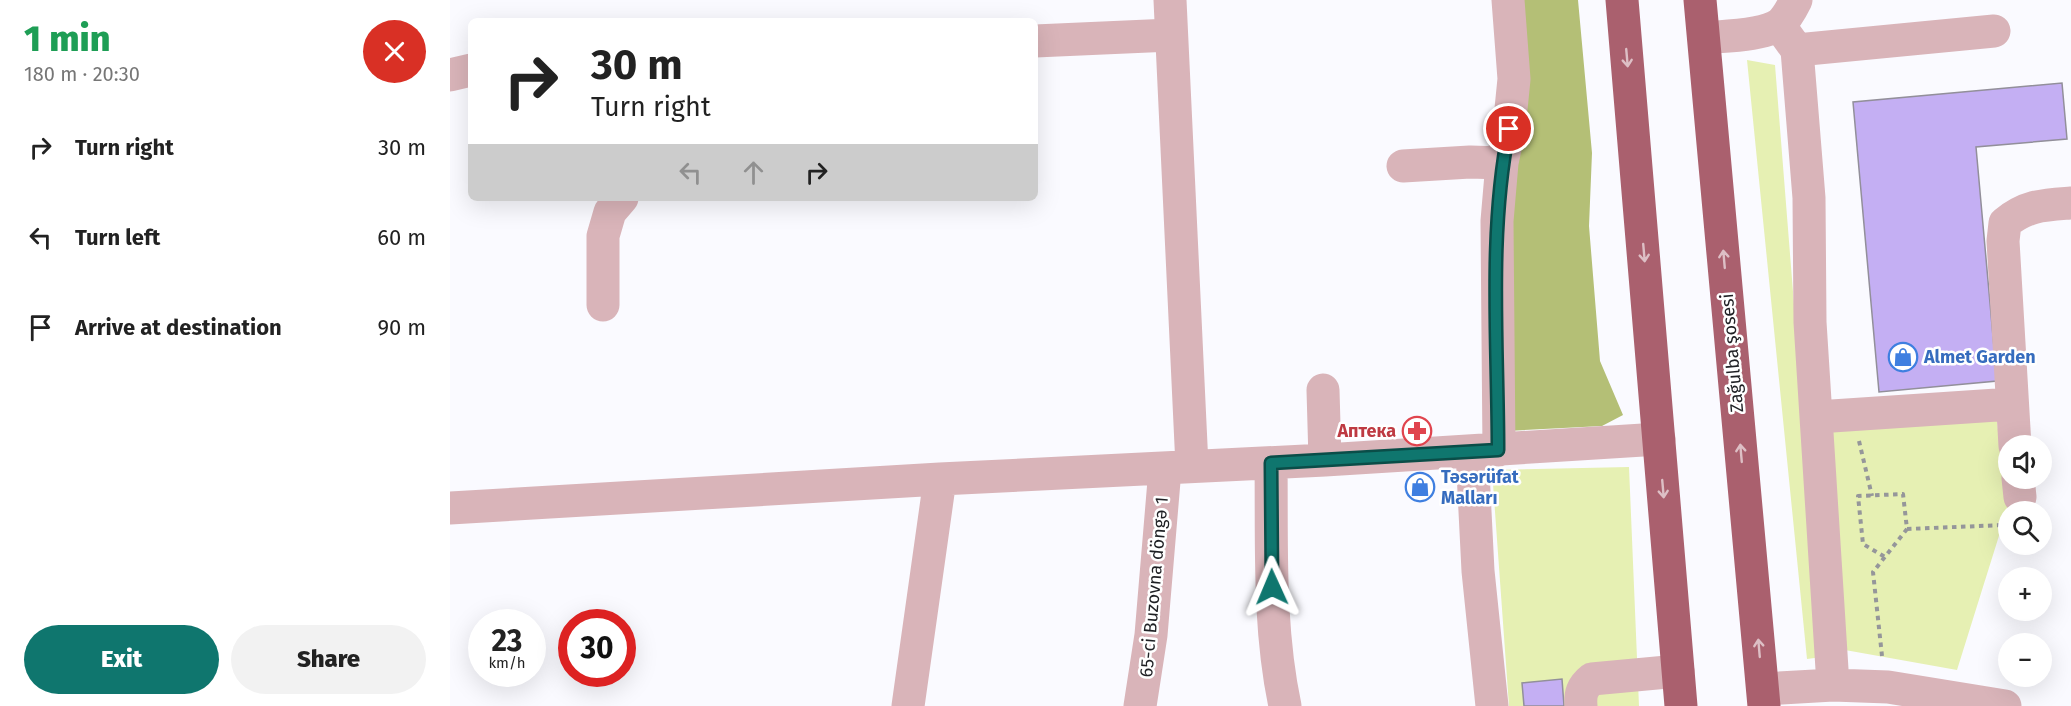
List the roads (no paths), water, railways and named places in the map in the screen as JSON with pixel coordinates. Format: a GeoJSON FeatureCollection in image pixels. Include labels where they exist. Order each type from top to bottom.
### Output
{"type":"FeatureCollection","features":[{"type":"Feature","properties":{"kind":"highway"},"geometry":{"type":"LineString","coordinates":[[1622,0],[1681,706]]}},
{"type":"Feature","properties":{"kind":"highway","name":"Zağulba şosesi"},"geometry":{"type":"LineString","coordinates":[[1700,0],[1763,698]]}},
{"type":"Feature","properties":{"kind":"street","name":"65-ci Buzovna döngə 1"},"geometry":{"type":"LineString","coordinates":[[1140,706],[1178,467],[1170,0]]}},
{"type":"Feature","properties":{"kind":"street"},"geometry":{"type":"LineString","coordinates":[[1492,706],[1478,571],[1502,163],[1509,129],[1514,79],[1508,0]]}},
{"type":"Feature","properties":{"kind":"street"},"geometry":{"type":"LineString","coordinates":[[1704,38],[1751,34],[1791,25],[1994,31]]}},
{"type":"Feature","properties":{"kind":"street"},"geometry":{"type":"LineString","coordinates":[[1791,25],[1809,198],[1810,322],[1833,685]]}},
{"type":"Feature","properties":{"kind":"street"},"geometry":{"type":"LineString","coordinates":[[1038,41],[1172,35]]}},
{"type":"Feature","properties":{"kind":"street"},"geometry":{"type":"LineString","coordinates":[[450,75],[468,71]]}},
{"type":"Feature","properties":{"kind":"street"},"geometry":{"type":"LineString","coordinates":[[1403,166],[1502,163]]}},
{"type":"Feature","properties":{"kind":"street"},"geometry":{"type":"LineString","coordinates":[[603,305],[603,236],[610,212],[619,201]]}},
{"type":"Feature","properties":{"kind":"street"},"geometry":{"type":"LineString","coordinates":[[2014,435],[2005,223],[2016,214],[2032,207],[2071,203]]}},
{"type":"Feature","properties":{"kind":"street"},"geometry":{"type":"LineString","coordinates":[[1323,390],[1325,460]]}},
{"type":"Feature","properties":{"kind":"street"},"geometry":{"type":"LineString","coordinates":[[1817,417],[2012,405]]}},
{"type":"Feature","properties":{"kind":"street"},"geometry":{"type":"LineString","coordinates":[[450,508],[940,479],[1485,451],[1659,439]]}},
{"type":"Feature","properties":{"kind":"street"},"geometry":{"type":"LineString","coordinates":[[1271,463],[1273,608],[1278,670],[1285,706]]}},
{"type":"Feature","properties":{"kind":"street"},"geometry":{"type":"LineString","coordinates":[[908,706],[940,479]]}},
{"type":"Feature","properties":{"kind":"street"},"geometry":{"type":"LineString","coordinates":[[1581,706],[1580,696],[1584,685],[1592,679],[1678,671]]}},
{"type":"Feature","properties":{"kind":"street"},"geometry":{"type":"LineString","coordinates":[[1763,698],[1833,685],[1885,683],[2005,706]]}},
{"type":"Feature","properties":{"kind":"place","name":"Almet Garden"},"geometry":{"type":"Point","coordinates":[1903,357]}},
{"type":"Feature","properties":{"kind":"place","name":"Аптека"},"geometry":{"type":"Point","coordinates":[1417,431]}},
{"type":"Feature","properties":{"kind":"place","name":"Təsərüfat Malları"},"geometry":{"type":"Point","coordinates":[1420,487]}}]}
